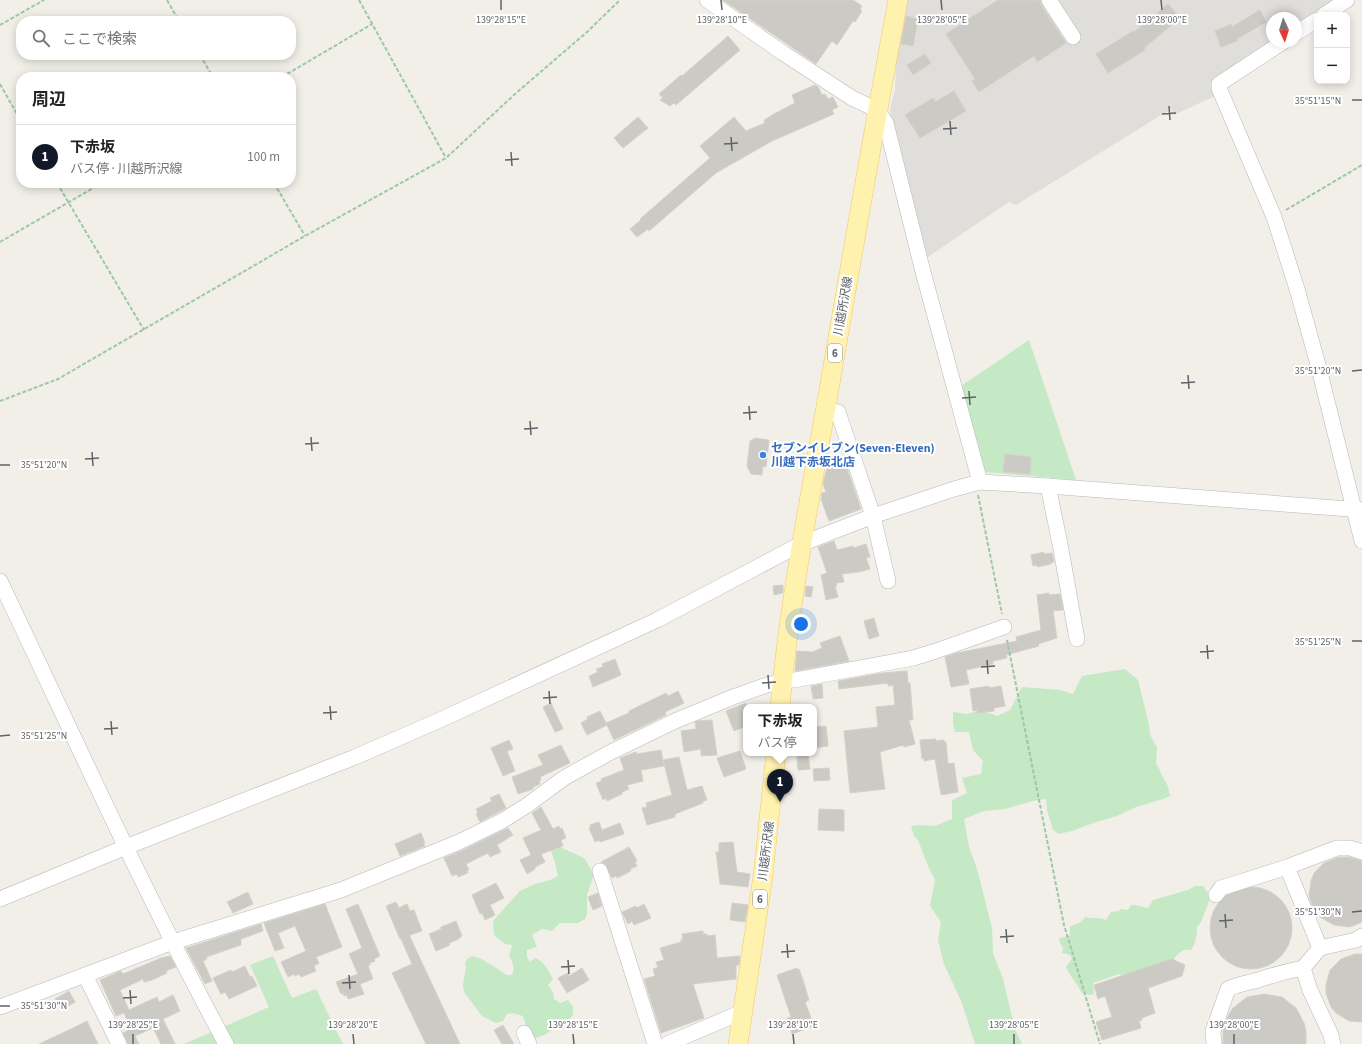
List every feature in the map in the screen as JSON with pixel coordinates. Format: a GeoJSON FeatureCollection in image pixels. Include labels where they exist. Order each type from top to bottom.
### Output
{"type":"FeatureCollection","features":[{"type":"Feature","properties":{"kind":"main road","name":"川越所沢線"},"geometry":{"type":"LineString","coordinates":[[780,704],[801,544],[877,110],[898,0]]}},
{"type":"Feature","properties":{"kind":"main road","name":"川越所沢線"},"geometry":{"type":"LineString","coordinates":[[738,1044],[764,869],[776,756]]}},
{"type":"Feature","properties":{"kind":"street"},"geometry":{"type":"LineString","coordinates":[[707,0],[783,53],[852,98],[877,110],[886,124],[978,483]]}},
{"type":"Feature","properties":{"kind":"street"},"geometry":{"type":"LineString","coordinates":[[1049,0],[1074,37]]}},
{"type":"Feature","properties":{"kind":"street"},"geometry":{"type":"LineString","coordinates":[[1329,12],[1347,0]]}},
{"type":"Feature","properties":{"kind":"street"},"geometry":{"type":"LineString","coordinates":[[1302,29],[1314,22]]}},
{"type":"Feature","properties":{"kind":"street"},"geometry":{"type":"LineString","coordinates":[[1274,48],[1219,84],[1219,88],[1274,217],[1297,289],[1358,510],[1362,542]]}},
{"type":"Feature","properties":{"kind":"street"},"geometry":{"type":"LineString","coordinates":[[825,409],[838,412],[873,516],[888,581]]}},
{"type":"Feature","properties":{"kind":"street"},"geometry":{"type":"LineString","coordinates":[[0,899],[126,847],[355,757],[440,720],[657,620],[801,544],[873,516],[954,489],[978,483],[1048,486],[1358,510]]}},
{"type":"Feature","properties":{"kind":"street"},"geometry":{"type":"LineString","coordinates":[[1048,486],[1077,639]]}},
{"type":"Feature","properties":{"kind":"street"},"geometry":{"type":"LineString","coordinates":[[0,581],[172,942],[226,1044]]}},
{"type":"Feature","properties":{"kind":"street"},"geometry":{"type":"LineString","coordinates":[[0,1007],[172,942],[341,890],[460,842],[502,822],[564,778],[609,753],[675,721],[733,697],[783,680],[794,680],[913,658],[1004,627]]}},
{"type":"Feature","properties":{"kind":"street"},"geometry":{"type":"LineString","coordinates":[[1216,895],[1221,888],[1287,867],[1337,848],[1350,848],[1362,852]]}},
{"type":"Feature","properties":{"kind":"street"},"geometry":{"type":"LineString","coordinates":[[1287,867],[1320,948]]}},
{"type":"Feature","properties":{"kind":"street"},"geometry":{"type":"LineString","coordinates":[[600,871],[655,1044]]}},
{"type":"Feature","properties":{"kind":"street"},"geometry":{"type":"LineString","coordinates":[[1214,1044],[1213,1031],[1228,989],[1236,985],[1303,968],[1320,948],[1360,939]]}},
{"type":"Feature","properties":{"kind":"street"},"geometry":{"type":"LineString","coordinates":[[1303,968],[1310,990],[1331,1035],[1333,1044]]}},
{"type":"Feature","properties":{"kind":"street"},"geometry":{"type":"LineString","coordinates":[[85,975],[119,1044]]}},
{"type":"Feature","properties":{"kind":"street"},"geometry":{"type":"LineString","coordinates":[[667,1044],[742,1012]]}},
{"type":"Feature","properties":{"kind":"path"},"geometry":{"type":"LineString","coordinates":[[0,25],[44,0]]}},
{"type":"Feature","properties":{"kind":"path"},"geometry":{"type":"LineString","coordinates":[[167,0],[177,16]]}},
{"type":"Feature","properties":{"kind":"path"},"geometry":{"type":"LineString","coordinates":[[359,0],[446,158]]}},
{"type":"Feature","properties":{"kind":"path"},"geometry":{"type":"LineString","coordinates":[[0,401],[58,379],[305,236],[446,158],[515,94],[587,32],[620,0]]}},
{"type":"Feature","properties":{"kind":"path"},"geometry":{"type":"LineString","coordinates":[[290,72],[372,24]]}},
{"type":"Feature","properties":{"kind":"path"},"geometry":{"type":"LineString","coordinates":[[203,60],[210,72]]}},
{"type":"Feature","properties":{"kind":"path"},"geometry":{"type":"LineString","coordinates":[[0,84],[16,111]]}},
{"type":"Feature","properties":{"kind":"path"},"geometry":{"type":"LineString","coordinates":[[1274,217],[1362,165]]}},
{"type":"Feature","properties":{"kind":"path"},"geometry":{"type":"LineString","coordinates":[[60,188],[144,330]]}},
{"type":"Feature","properties":{"kind":"path"},"geometry":{"type":"LineString","coordinates":[[0,242],[94,188]]}},
{"type":"Feature","properties":{"kind":"path"},"geometry":{"type":"LineString","coordinates":[[277,188],[305,236]]}},
{"type":"Feature","properties":{"kind":"path"},"geometry":{"type":"LineString","coordinates":[[978,483],[1004,627],[1064,925],[1100,1044]]}},
{"type":"Feature","properties":{"kind":"shaded area"},"geometry":{"type":"Polygon","coordinates":[[[907,0],[1338,0],[1320,12],[1314,12],[1314,16],[1302,24],[1302,12],[1266,12],[1266,48],[1217,95],[1174,115],[1171,109],[1016,205],[1009,202],[925,259],[892,132],[890,109],[895,91],[896,59],[907,0]]]}},
{"type":"Feature","properties":{"kind":"green space"},"geometry":{"type":"Polygon","coordinates":[[[1029,340],[1076,480],[985,472],[961,386],[1029,340]]]}},
{"type":"Feature","properties":{"kind":"green space"},"geometry":{"type":"Polygon","coordinates":[[[1125,669],[1138,680],[1150,735],[1157,747],[1156,763],[1168,787],[1170,796],[1136,807],[1117,816],[1059,834],[1053,830],[1047,810],[1046,799],[1005,809],[984,811],[964,819],[969,847],[977,869],[992,928],[993,953],[1003,979],[1015,1029],[1022,1044],[975,1044],[962,1003],[944,964],[938,940],[941,922],[930,906],[935,880],[918,840],[914,836],[911,826],[935,826],[952,819],[952,800],[967,793],[962,778],[981,774],[983,761],[973,750],[969,732],[955,732],[953,712],[967,714],[981,710],[997,716],[1010,710],[1022,687],[1060,690],[1073,694],[1082,676],[1125,669]]]}},
{"type":"Feature","properties":{"kind":"green space"},"geometry":{"type":"Polygon","coordinates":[[[558,846],[584,858],[594,874],[587,895],[587,914],[585,919],[578,923],[560,923],[552,931],[542,929],[532,935],[537,947],[527,950],[527,957],[530,962],[535,958],[538,959],[548,970],[553,979],[548,985],[553,992],[554,999],[560,1003],[568,1000],[573,1007],[573,1015],[564,1026],[554,1026],[548,1033],[533,1039],[529,1036],[523,1016],[512,1013],[507,1014],[503,1021],[496,1023],[482,1016],[464,992],[463,985],[466,967],[465,962],[468,958],[473,956],[488,963],[507,975],[512,975],[513,965],[509,956],[512,945],[505,944],[494,935],[493,921],[520,891],[558,876],[550,848],[558,846]]]}},
{"type":"Feature","properties":{"kind":"green space"},"geometry":{"type":"Polygon","coordinates":[[[1195,886],[1203,886],[1210,896],[1210,899],[1201,922],[1197,927],[1196,939],[1191,950],[1184,950],[1179,953],[1170,963],[1131,978],[1119,974],[1093,983],[1094,994],[1089,995],[1081,992],[1066,967],[1072,959],[1070,955],[1062,953],[1063,947],[1060,944],[1059,938],[1070,935],[1070,927],[1081,922],[1085,917],[1106,920],[1111,912],[1119,911],[1121,909],[1128,910],[1131,905],[1148,908],[1153,900],[1188,890],[1195,886]]]}},
{"type":"Feature","properties":{"kind":"green space"},"geometry":{"type":"Polygon","coordinates":[[[273,956],[292,998],[316,989],[343,1044],[184,1044],[269,1007],[250,965],[273,956]]]}},
{"type":"Feature","properties":{"kind":"building"},"geometry":{"type":"Polygon","coordinates":[[[723,0],[853,0],[862,6],[860,9],[862,11],[855,22],[853,21],[837,45],[832,41],[816,64],[723,0]]]}},
{"type":"Feature","properties":{"kind":"building"},"geometry":{"type":"Polygon","coordinates":[[[998,0],[1040,0],[1041,5],[1066,43],[1037,62],[1034,56],[979,92],[972,81],[975,79],[946,34],[998,0]]]}},
{"type":"Feature","properties":{"kind":"building"},"geometry":{"type":"Polygon","coordinates":[[[1168,4],[1180,18],[1144,48],[1145,50],[1108,73],[1096,54],[1133,31],[1134,32],[1168,4]]]}},
{"type":"Feature","properties":{"kind":"building"},"geometry":{"type":"Polygon","coordinates":[[[1260,10],[1266,22],[1237,39],[1237,41],[1221,47],[1215,31],[1231,24],[1232,27],[1260,10]]]}},
{"type":"Feature","properties":{"kind":"building"},"geometry":{"type":"Polygon","coordinates":[[[906,16],[918,19],[913,46],[901,44],[906,16]]]}},
{"type":"Feature","properties":{"kind":"building"},"geometry":{"type":"Polygon","coordinates":[[[728,36],[740,50],[676,105],[674,103],[670,106],[660,100],[663,98],[659,94],[728,36]]]}},
{"type":"Feature","properties":{"kind":"building"},"geometry":{"type":"Polygon","coordinates":[[[925,54],[931,63],[913,75],[907,65],[925,54]]]}},
{"type":"Feature","properties":{"kind":"building"},"geometry":{"type":"Polygon","coordinates":[[[815,85],[818,87],[822,95],[825,94],[828,99],[833,97],[838,107],[832,110],[834,114],[772,141],[716,173],[649,231],[648,229],[637,237],[630,229],[710,158],[700,146],[734,117],[746,131],[765,123],[764,120],[795,103],[792,95],[815,85]]]}},
{"type":"Feature","properties":{"kind":"building"},"geometry":{"type":"Polygon","coordinates":[[[954,91],[966,111],[920,138],[905,115],[933,98],[935,102],[954,91]]]}},
{"type":"Feature","properties":{"kind":"building"},"geometry":{"type":"Polygon","coordinates":[[[638,117],[648,128],[623,148],[614,138],[638,117]]]}},
{"type":"Feature","properties":{"kind":"building"},"geometry":{"type":"Polygon","coordinates":[[[755,438],[769,440],[766,467],[763,466],[762,475],[751,474],[747,466],[750,441],[755,438]]]}},
{"type":"Feature","properties":{"kind":"building"},"geometry":{"type":"Polygon","coordinates":[[[1005,454],[1031,457],[1030,474],[1003,472],[1005,454]]]}},
{"type":"Feature","properties":{"kind":"building"},"geometry":{"type":"Polygon","coordinates":[[[843,464],[844,469],[847,468],[861,509],[829,521],[821,499],[822,493],[826,492],[823,484],[825,475],[827,469],[843,464]]]}},
{"type":"Feature","properties":{"kind":"building"},"geometry":{"type":"Polygon","coordinates":[[[834,541],[837,550],[853,546],[853,548],[866,544],[870,557],[866,558],[870,569],[842,574],[844,582],[836,583],[837,586],[835,586],[838,597],[826,600],[821,575],[827,573],[818,547],[834,541]]]}},
{"type":"Feature","properties":{"kind":"building"},"geometry":{"type":"Polygon","coordinates":[[[1044,552],[1044,554],[1052,553],[1054,562],[1037,567],[1037,565],[1033,566],[1031,555],[1044,552]]]}},
{"type":"Feature","properties":{"kind":"building"},"geometry":{"type":"Polygon","coordinates":[[[783,585],[783,593],[774,595],[773,586],[783,585]]]}},
{"type":"Feature","properties":{"kind":"building"},"geometry":{"type":"Polygon","coordinates":[[[806,586],[813,587],[811,597],[805,596],[806,586]]]}},
{"type":"Feature","properties":{"kind":"building"},"geometry":{"type":"Polygon","coordinates":[[[1049,593],[1049,595],[1060,594],[1063,610],[1053,611],[1057,638],[1038,644],[1039,646],[1006,655],[1007,658],[993,661],[993,664],[966,670],[969,684],[951,687],[945,657],[957,653],[1017,641],[1016,637],[1041,630],[1037,595],[1049,593]]]}},
{"type":"Feature","properties":{"kind":"building"},"geometry":{"type":"Polygon","coordinates":[[[874,618],[879,636],[869,639],[864,621],[874,618]]]}},
{"type":"Feature","properties":{"kind":"building"},"geometry":{"type":"Polygon","coordinates":[[[840,636],[849,661],[795,671],[797,651],[812,652],[822,648],[820,643],[840,636]]]}},
{"type":"Feature","properties":{"kind":"building"},"geometry":{"type":"Polygon","coordinates":[[[615,659],[621,675],[593,687],[589,676],[598,672],[596,669],[603,667],[602,664],[615,659]]]}},
{"type":"Feature","properties":{"kind":"building"},"geometry":{"type":"Polygon","coordinates":[[[907,671],[908,683],[910,683],[913,720],[909,720],[915,744],[904,747],[903,745],[880,752],[885,789],[850,793],[844,731],[878,727],[876,707],[895,705],[893,685],[888,686],[888,683],[839,689],[838,681],[882,673],[907,671]]]}},
{"type":"Feature","properties":{"kind":"building"},"geometry":{"type":"Polygon","coordinates":[[[822,684],[823,698],[813,699],[811,686],[822,684]]]}},
{"type":"Feature","properties":{"kind":"building"},"geometry":{"type":"Polygon","coordinates":[[[989,686],[989,688],[1001,686],[1005,706],[994,708],[994,711],[977,713],[977,710],[973,711],[970,689],[989,686]]]}},
{"type":"Feature","properties":{"kind":"building"},"geometry":{"type":"Polygon","coordinates":[[[678,691],[684,703],[665,712],[666,715],[614,740],[607,725],[587,735],[581,723],[588,719],[587,717],[600,711],[606,723],[629,713],[629,711],[666,693],[668,696],[678,691]]]}},
{"type":"Feature","properties":{"kind":"building"},"geometry":{"type":"Polygon","coordinates":[[[551,703],[563,729],[555,732],[543,707],[551,703]]]}},
{"type":"Feature","properties":{"kind":"building"},"geometry":{"type":"Polygon","coordinates":[[[743,704],[743,727],[734,731],[726,711],[743,704]]]}},
{"type":"Feature","properties":{"kind":"building"},"geometry":{"type":"Polygon","coordinates":[[[712,720],[717,755],[701,756],[701,749],[684,752],[681,731],[696,729],[695,722],[697,721],[712,720]]]}},
{"type":"Feature","properties":{"kind":"building"},"geometry":{"type":"Polygon","coordinates":[[[826,726],[828,746],[817,748],[817,727],[826,726]]]}},
{"type":"Feature","properties":{"kind":"building"},"geometry":{"type":"Polygon","coordinates":[[[936,739],[936,741],[944,740],[944,742],[946,742],[948,764],[954,763],[958,792],[941,795],[935,759],[924,761],[924,758],[922,759],[920,740],[936,739]]]}},
{"type":"Feature","properties":{"kind":"building"},"geometry":{"type":"Polygon","coordinates":[[[509,740],[513,749],[507,751],[515,771],[503,776],[491,748],[509,740]]]}},
{"type":"Feature","properties":{"kind":"building"},"geometry":{"type":"Polygon","coordinates":[[[561,745],[570,763],[540,777],[540,784],[533,787],[533,789],[518,794],[512,777],[543,765],[538,755],[561,745]]]}},
{"type":"Feature","properties":{"kind":"building"},"geometry":{"type":"Polygon","coordinates":[[[661,750],[664,766],[641,770],[643,781],[627,785],[629,789],[622,792],[622,794],[607,801],[606,798],[603,800],[596,783],[602,781],[601,779],[624,770],[620,758],[636,752],[637,754],[661,750]]]}},
{"type":"Feature","properties":{"kind":"building"},"geometry":{"type":"Polygon","coordinates":[[[740,751],[746,769],[724,777],[717,758],[740,751]]]}},
{"type":"Feature","properties":{"kind":"building"},"geometry":{"type":"Polygon","coordinates":[[[797,756],[808,756],[810,769],[798,770],[797,756]]]}},
{"type":"Feature","properties":{"kind":"building"},"geometry":{"type":"Polygon","coordinates":[[[679,757],[687,790],[702,786],[707,800],[675,814],[675,817],[647,825],[642,808],[647,807],[646,803],[672,795],[663,760],[679,757]]]}},
{"type":"Feature","properties":{"kind":"building"},"geometry":{"type":"Polygon","coordinates":[[[829,768],[830,780],[814,781],[813,769],[829,768]]]}},
{"type":"Feature","properties":{"kind":"building"},"geometry":{"type":"Polygon","coordinates":[[[499,794],[506,808],[480,822],[476,814],[478,812],[476,809],[492,801],[490,798],[499,794]]]}},
{"type":"Feature","properties":{"kind":"building"},"geometry":{"type":"Polygon","coordinates":[[[541,807],[553,829],[559,826],[560,829],[562,828],[566,838],[561,840],[563,846],[541,854],[545,862],[535,867],[535,869],[527,874],[520,860],[531,855],[523,838],[541,830],[532,813],[541,807]]]}},
{"type":"Feature","properties":{"kind":"building"},"geometry":{"type":"Polygon","coordinates":[[[819,809],[844,810],[844,831],[818,830],[819,809]]]}},
{"type":"Feature","properties":{"kind":"building"},"geometry":{"type":"Polygon","coordinates":[[[599,822],[602,830],[620,823],[624,834],[600,842],[599,840],[595,842],[589,828],[591,827],[590,825],[599,822]]]}},
{"type":"Feature","properties":{"kind":"building"},"geometry":{"type":"Polygon","coordinates":[[[508,828],[513,835],[497,845],[501,852],[490,857],[488,853],[466,864],[469,870],[467,870],[468,873],[458,877],[457,874],[452,876],[444,858],[508,828]]]}},
{"type":"Feature","properties":{"kind":"building"},"geometry":{"type":"Polygon","coordinates":[[[421,833],[425,846],[400,856],[395,844],[421,833]]]}},
{"type":"Feature","properties":{"kind":"building"},"geometry":{"type":"Polygon","coordinates":[[[733,842],[737,872],[750,874],[748,887],[720,884],[716,852],[719,852],[719,843],[733,842]]]}},
{"type":"Feature","properties":{"kind":"building"},"geometry":{"type":"Polygon","coordinates":[[[629,847],[637,861],[635,862],[637,866],[630,869],[631,871],[617,878],[616,876],[612,878],[606,865],[601,862],[629,847]]]}},
{"type":"Feature","properties":{"kind":"building"},"geometry":{"type":"Polygon","coordinates":[[[1339,857],[1349,857],[1362,861],[1362,922],[1350,927],[1334,925],[1320,917],[1314,910],[1309,896],[1311,881],[1314,873],[1324,863],[1339,857]]]}},
{"type":"Feature","properties":{"kind":"building"},"geometry":{"type":"Polygon","coordinates":[[[496,883],[504,898],[490,905],[495,915],[485,920],[482,913],[480,914],[472,895],[496,883]]]}},
{"type":"Feature","properties":{"kind":"building"},"geometry":{"type":"Polygon","coordinates":[[[1251,887],[1267,890],[1280,899],[1289,912],[1292,928],[1289,944],[1280,957],[1267,966],[1251,969],[1235,966],[1222,957],[1213,944],[1210,928],[1213,912],[1222,899],[1235,890],[1251,887]]]}},
{"type":"Feature","properties":{"kind":"building"},"geometry":{"type":"Polygon","coordinates":[[[248,892],[253,904],[233,913],[227,902],[248,892]]]}},
{"type":"Feature","properties":{"kind":"building"},"geometry":{"type":"Polygon","coordinates":[[[598,893],[602,906],[593,910],[588,897],[598,893]]]}},
{"type":"Feature","properties":{"kind":"building"},"geometry":{"type":"Polygon","coordinates":[[[396,902],[399,908],[407,904],[410,911],[414,910],[422,931],[410,935],[410,937],[460,1044],[426,1044],[392,973],[412,964],[386,906],[396,902]]]}},
{"type":"Feature","properties":{"kind":"building"},"geometry":{"type":"Polygon","coordinates":[[[732,903],[748,905],[745,922],[730,920],[732,903]]]}},
{"type":"Feature","properties":{"kind":"building"},"geometry":{"type":"Polygon","coordinates":[[[325,904],[342,947],[316,957],[319,963],[314,966],[316,971],[301,977],[299,974],[295,976],[294,974],[288,977],[281,962],[306,951],[295,926],[278,933],[284,948],[275,951],[264,923],[325,904]]]}},
{"type":"Feature","properties":{"kind":"building"},"geometry":{"type":"Polygon","coordinates":[[[358,904],[380,956],[374,959],[375,961],[370,963],[368,966],[373,979],[360,984],[364,994],[348,999],[347,995],[344,996],[343,993],[341,994],[336,982],[358,974],[349,954],[362,948],[346,909],[358,904]]]}},
{"type":"Feature","properties":{"kind":"building"},"geometry":{"type":"Polygon","coordinates":[[[644,904],[651,918],[634,925],[632,921],[628,924],[622,912],[636,906],[637,908],[644,904]]]}},
{"type":"Feature","properties":{"kind":"building"},"geometry":{"type":"Polygon","coordinates":[[[456,921],[462,936],[459,939],[449,943],[450,945],[436,951],[429,934],[456,921]]]}},
{"type":"Feature","properties":{"kind":"building"},"geometry":{"type":"Polygon","coordinates":[[[261,924],[263,931],[241,939],[241,945],[206,957],[207,959],[203,961],[212,981],[205,984],[186,948],[261,924]]]}},
{"type":"Feature","properties":{"kind":"building"},"geometry":{"type":"Polygon","coordinates":[[[703,931],[703,934],[707,934],[707,936],[715,935],[717,958],[740,956],[739,965],[736,965],[736,979],[693,984],[704,1018],[661,1033],[644,979],[655,976],[653,969],[658,967],[656,962],[664,960],[660,948],[681,942],[681,939],[683,939],[682,934],[703,931]]]}},
{"type":"Feature","properties":{"kind":"building"},"geometry":{"type":"Polygon","coordinates":[[[1355,954],[1362,954],[1362,1022],[1349,1021],[1336,1013],[1331,1007],[1326,993],[1326,985],[1330,970],[1341,959],[1355,954]]]}},
{"type":"Feature","properties":{"kind":"building"},"geometry":{"type":"Polygon","coordinates":[[[170,956],[176,967],[166,971],[167,973],[152,980],[144,982],[143,979],[120,990],[129,1010],[157,997],[159,1002],[173,995],[180,1011],[163,1019],[175,1044],[161,1044],[153,1028],[135,1036],[139,1044],[128,1044],[123,1033],[131,1029],[124,1013],[116,1016],[100,980],[121,971],[123,974],[161,958],[170,956]]]}},
{"type":"Feature","properties":{"kind":"building"},"geometry":{"type":"Polygon","coordinates":[[[1172,959],[1185,965],[1182,976],[1148,988],[1155,1013],[1142,1018],[1142,1020],[1139,1021],[1141,1028],[1102,1040],[1096,1022],[1112,1017],[1105,996],[1098,999],[1094,985],[1172,959]]]}},
{"type":"Feature","properties":{"kind":"building"},"geometry":{"type":"Polygon","coordinates":[[[245,966],[250,977],[252,976],[257,986],[229,999],[225,992],[221,994],[213,978],[245,966]]]}},
{"type":"Feature","properties":{"kind":"building"},"geometry":{"type":"Polygon","coordinates":[[[582,968],[589,980],[567,993],[558,978],[568,973],[569,976],[582,968]]]}},
{"type":"Feature","properties":{"kind":"building"},"geometry":{"type":"Polygon","coordinates":[[[797,968],[797,970],[799,969],[809,1000],[805,1002],[814,1026],[792,1034],[787,1018],[791,1017],[777,975],[797,968]]]}},
{"type":"Feature","properties":{"kind":"building"},"geometry":{"type":"Polygon","coordinates":[[[69,991],[75,1002],[67,1007],[66,1005],[60,1008],[55,999],[69,991]]]}},
{"type":"Feature","properties":{"kind":"building"},"geometry":{"type":"Polygon","coordinates":[[[1264,994],[1282,997],[1296,1008],[1304,1023],[1306,1031],[1306,1044],[1223,1044],[1223,1029],[1233,1008],[1247,997],[1264,994]]]}},
{"type":"Feature","properties":{"kind":"building"},"geometry":{"type":"Polygon","coordinates":[[[87,1021],[98,1044],[39,1044],[73,1028],[87,1021]]]}},
{"type":"Feature","properties":{"kind":"building"},"geometry":{"type":"Polygon","coordinates":[[[503,1025],[514,1044],[502,1044],[494,1030],[503,1025]]]}},
{"type":"Feature","properties":{"kind":"place","name":"セブンイレブン(Seven-Eleven) 川越下赤坂北店"},"geometry":{"type":"Point","coordinates":[763,455]}},
{"type":"Feature","properties":{"kind":"place","name":"下赤坂"},"geometry":{"type":"Point","coordinates":[780,802]}}]}
